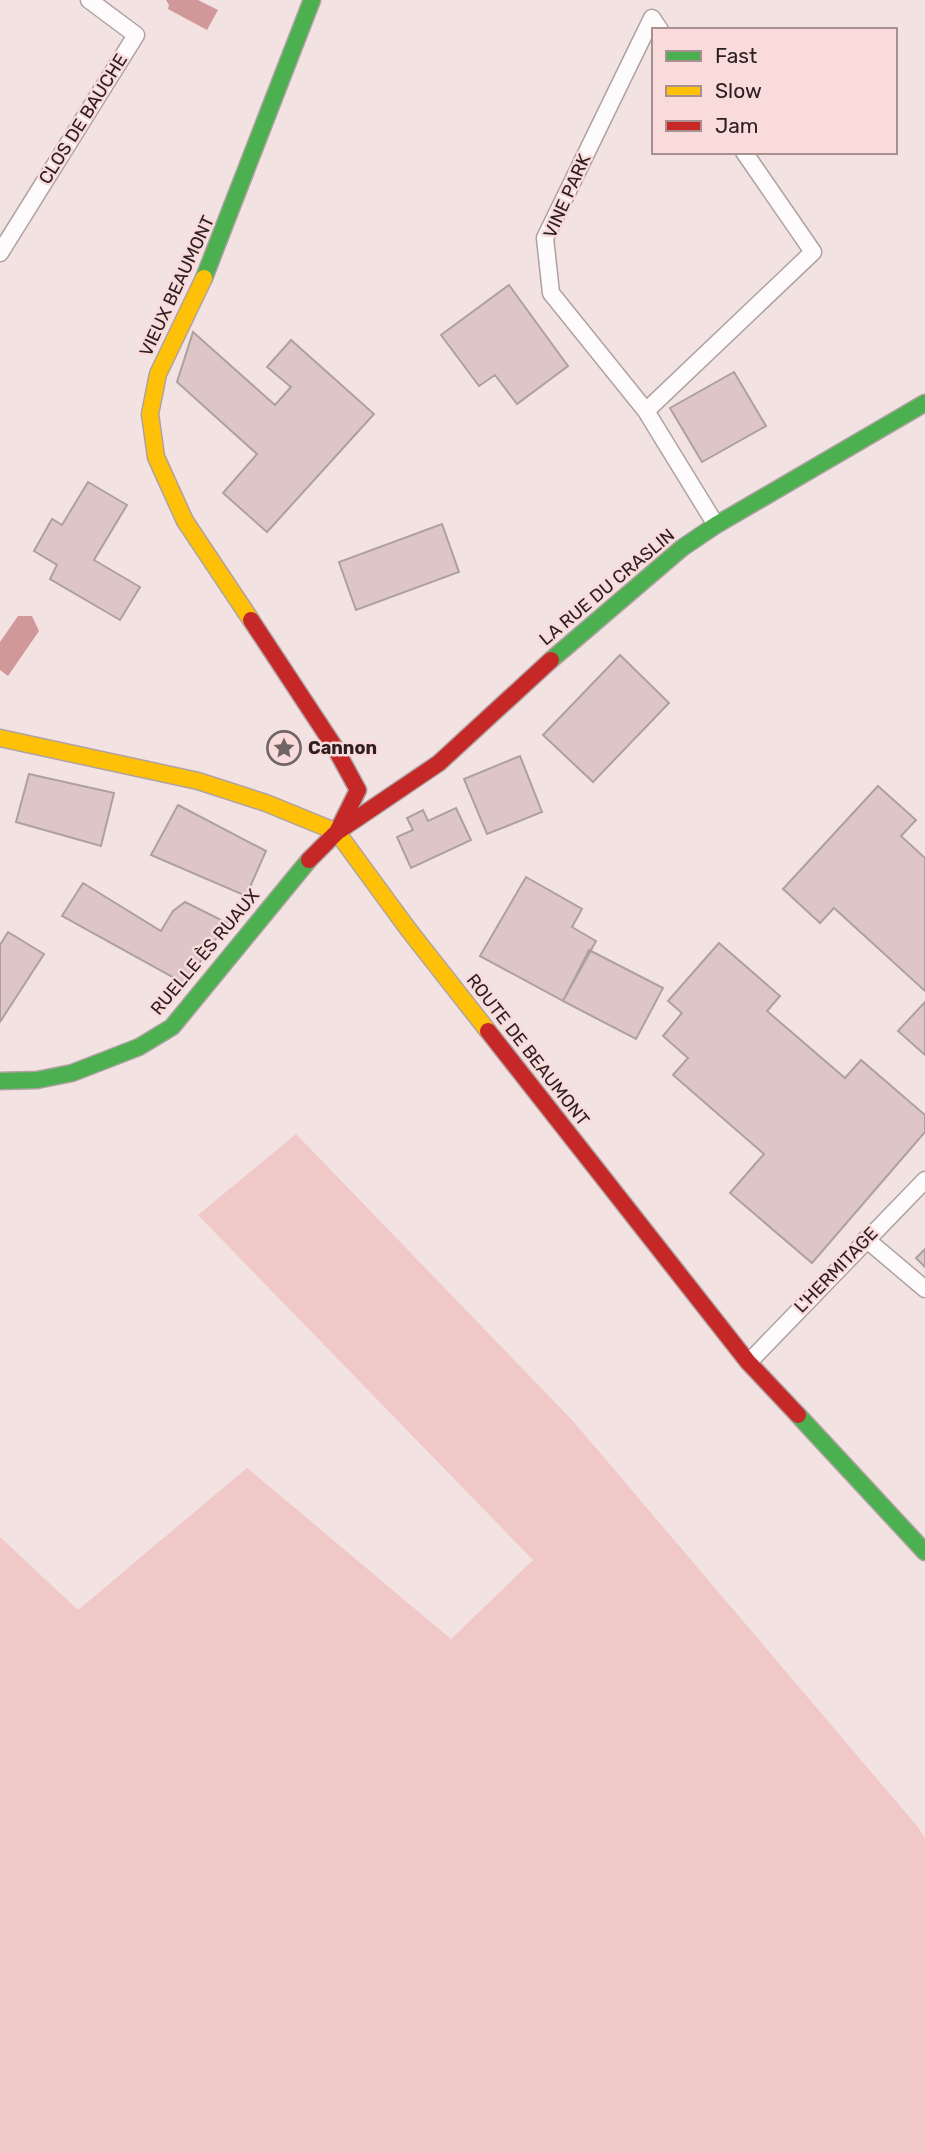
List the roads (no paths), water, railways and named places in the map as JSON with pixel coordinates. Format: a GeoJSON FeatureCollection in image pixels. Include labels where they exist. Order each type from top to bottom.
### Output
{"type":"FeatureCollection","features":[{"type":"Feature","properties":{"kind":"street","name":"VIEUX BEAUMONT"},"geometry":{"type":"LineString","coordinates":[[312,0],[212,261],[158,374],[150,414],[156,457],[185,520],[334,746],[358,790],[337,832]]}},
{"type":"Feature","properties":{"kind":"street","name":"LA RUE DU CRASLIN"},"geometry":{"type":"LineString","coordinates":[[337,832],[439,763],[551,660],[682,548],[716,525],[925,403]]}},
{"type":"Feature","properties":{"kind":"street"},"geometry":{"type":"LineString","coordinates":[[0,738],[198,781],[266,803],[337,832]]}},
{"type":"Feature","properties":{"kind":"street","name":"RUELLE ÈS RUAUX"},"geometry":{"type":"LineString","coordinates":[[0,1081],[37,1080],[72,1073],[139,1047],[172,1027],[299,869],[337,832]]}},
{"type":"Feature","properties":{"kind":"street","name":"ROUTE DE BEAUMONT"},"geometry":{"type":"LineString","coordinates":[[337,832],[417,940],[748,1362],[925,1552]]}},
{"type":"Feature","properties":{"kind":"lane","name":"CLOS DE BAUCHE"},"geometry":{"type":"LineString","coordinates":[[0,253],[136,35],[89,0]]}},
{"type":"Feature","properties":{"kind":"lane","name":"VINE PARK"},"geometry":{"type":"LineString","coordinates":[[659,28],[652,19],[545,238],[551,293],[646,411],[716,525]]}},
{"type":"Feature","properties":{"kind":"lane"},"geometry":{"type":"LineString","coordinates":[[646,411],[813,252],[745,154]]}},
{"type":"Feature","properties":{"kind":"lane","name":"L'HERMITAGE"},"geometry":{"type":"LineString","coordinates":[[748,1362],[925,1180]]}},
{"type":"Feature","properties":{"kind":"lane"},"geometry":{"type":"LineString","coordinates":[[866,1239],[925,1289]]}},
{"type":"Feature","properties":{"kind":"place","name":"Cannon"},"geometry":{"type":"Point","coordinates":[284,748]}}]}
